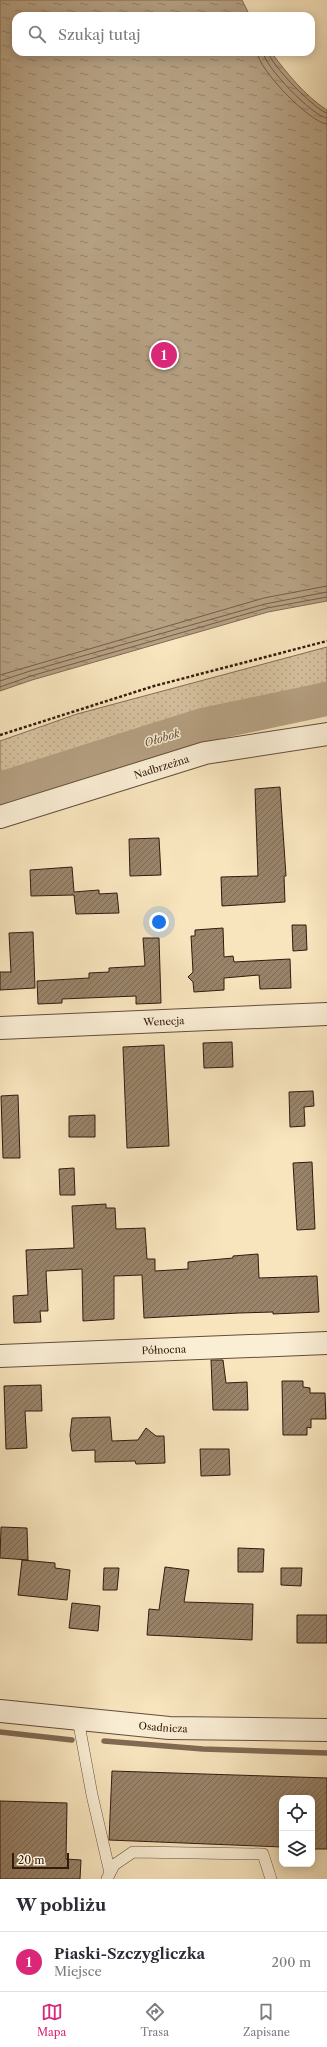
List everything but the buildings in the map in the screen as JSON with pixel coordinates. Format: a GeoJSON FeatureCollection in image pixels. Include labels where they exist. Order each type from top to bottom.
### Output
{"type":"FeatureCollection","features":[{"type":"Feature","properties":{"kind":"street","name":"Nadbrzeżna"},"geometry":{"type":"LineString","coordinates":[[0,817],[205,753],[327,734]]}},
{"type":"Feature","properties":{"kind":"street","name":"Wenecja"},"geometry":{"type":"LineString","coordinates":[[0,1028],[327,1014]]}},
{"type":"Feature","properties":{"kind":"street","name":"Północna"},"geometry":{"type":"LineString","coordinates":[[0,1356],[327,1343]]}},
{"type":"Feature","properties":{"kind":"street","name":"Osadnicza"},"geometry":{"type":"LineString","coordinates":[[0,1711],[169,1728],[327,1730]]}},
{"type":"Feature","properties":{"kind":"lane"},"geometry":{"type":"LineString","coordinates":[[78,1719],[109,1876]]}},
{"type":"Feature","properties":{"kind":"lane"},"geometry":{"type":"LineString","coordinates":[[109,1876],[114,1865],[133,1852],[263,1854],[271,1879]]}},
{"type":"Feature","properties":{"kind":"path"},"geometry":{"type":"LineString","coordinates":[[0,735],[154,686],[327,642]]}},
{"type":"Feature","properties":{"kind":"shaded area"},"geometry":{"type":"Polygon","coordinates":[[[327,647],[327,683],[267,695],[196,713],[0,780],[0,741],[77,714],[327,647]]]}},
{"type":"Feature","properties":{"kind":"water"},"geometry":{"type":"Polygon","coordinates":[[[0,0],[242,0],[248,12],[12,12],[12,56],[274,56],[304,91],[327,110],[327,601],[268,612],[32,680],[0,691],[0,0]]]}},
{"type":"Feature","properties":{"kind":"waterway","name":"Ołobok"},"geometry":{"type":"LineString","coordinates":[[0,789],[203,725],[327,699]]}},
{"type":"Feature","properties":{"kind":"waterway"},"geometry":{"type":"LineString","coordinates":[[0,1732],[72,1740]]}},
{"type":"Feature","properties":{"kind":"waterway"},"geometry":{"type":"LineString","coordinates":[[104,1741],[203,1749],[327,1753]]}},
{"type":"Feature","properties":{"kind":"place","name":"Piaski-Szczygliczka"},"geometry":{"type":"Point","coordinates":[164,355]}}]}
